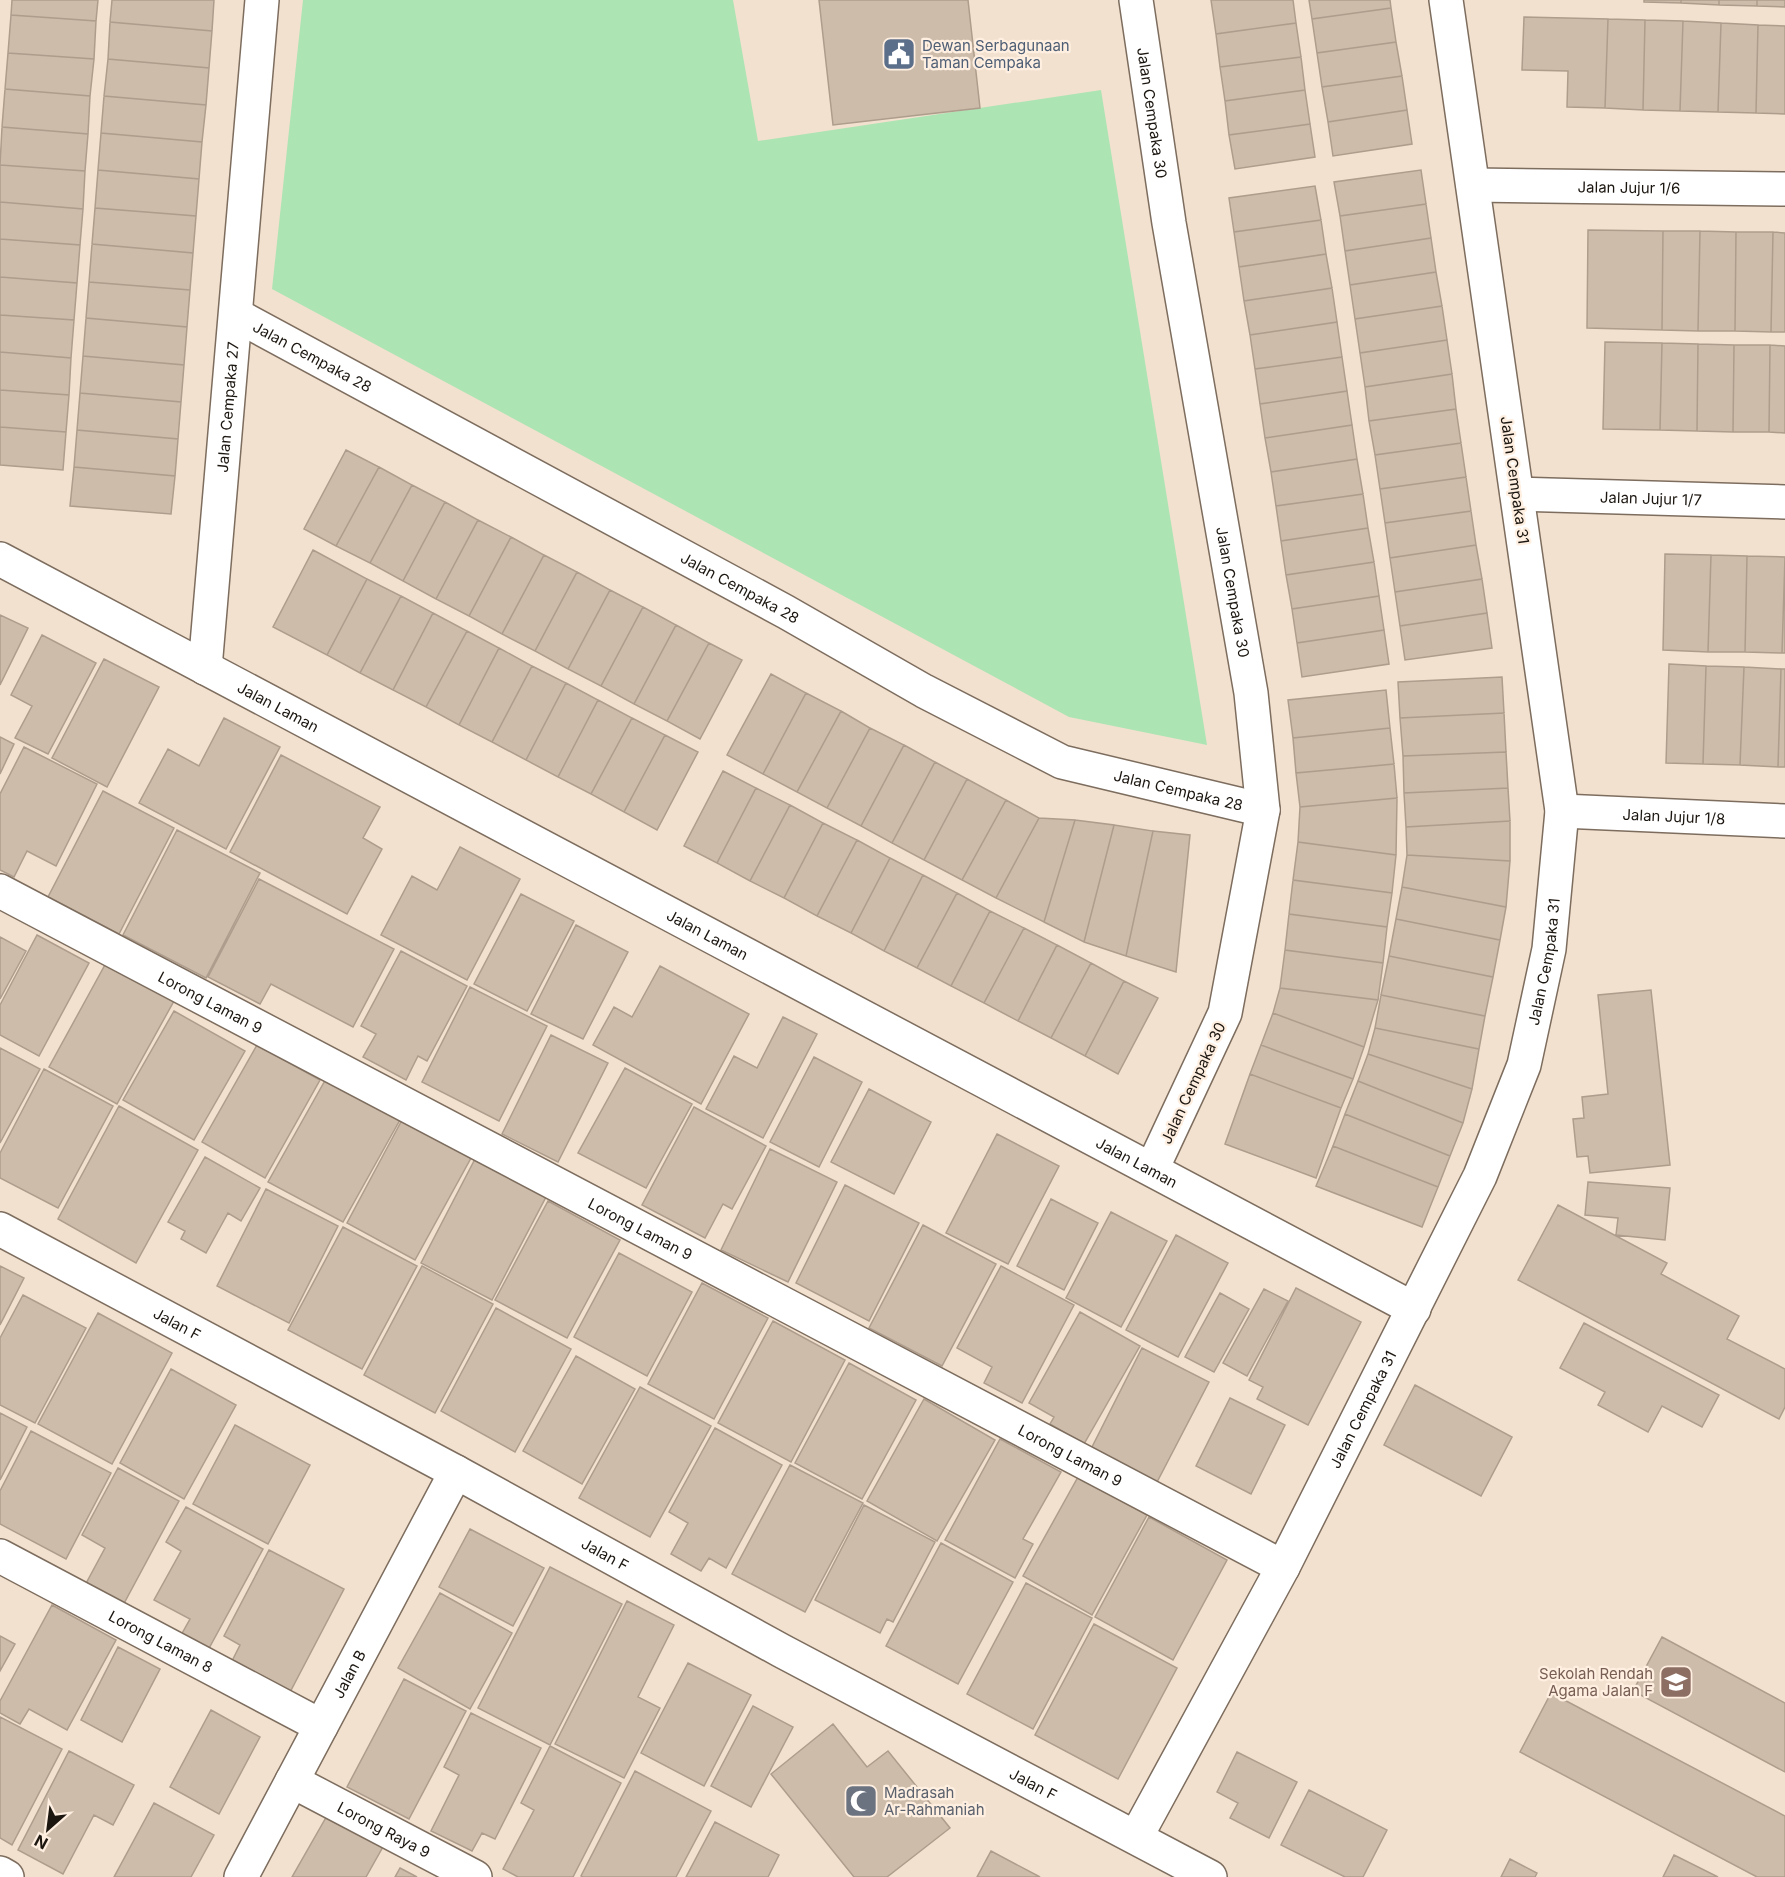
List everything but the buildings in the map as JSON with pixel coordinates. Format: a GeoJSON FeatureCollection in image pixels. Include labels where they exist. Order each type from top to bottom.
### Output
{"type":"FeatureCollection","features":[{"type":"Feature","properties":{"kind":"street","name":"Jalan Cempaka 27"},"geometry":{"type":"LineString","coordinates":[[205,668],[262,0]]}},
{"type":"Feature","properties":{"kind":"street","name":"Jalan Cempaka 30"},"geometry":{"type":"LineString","coordinates":[[1136,0],[1169,223],[1251,693],[1263,810],[1225,1013],[1152,1169]]}},
{"type":"Feature","properties":{"kind":"street","name":"Jalan Cempaka 31"},"geometry":{"type":"LineString","coordinates":[[1136,1837],[1283,1567],[1480,1176],[1524,1065],[1549,949],[1562,812],[1446,0]]}},
{"type":"Feature","properties":{"kind":"street","name":"Jalan Jujur 1/6"},"geometry":{"type":"LineString","coordinates":[[1473,185],[1785,189]]}},
{"type":"Feature","properties":{"kind":"street","name":"Jalan Cempaka 28"},"geometry":{"type":"LineString","coordinates":[[236,315],[775,606],[924,691],[1062,762],[1263,810]]}},
{"type":"Feature","properties":{"kind":"street","name":"Jalan Jujur 1/7"},"geometry":{"type":"LineString","coordinates":[[1517,494],[1785,502]]}},
{"type":"Feature","properties":{"kind":"street","name":"Jalan Laman"},"geometry":{"type":"LineString","coordinates":[[0,559],[1414,1309]]}},
{"type":"Feature","properties":{"kind":"street","name":"Jalan Jujur 1/8"},"geometry":{"type":"LineString","coordinates":[[1562,812],[1785,820]]}},
{"type":"Feature","properties":{"kind":"street","name":"Lorong Laman 9"},"geometry":{"type":"LineString","coordinates":[[0,891],[1283,1567]]}},
{"type":"Feature","properties":{"kind":"street","name":"Jalan F"},"geometry":{"type":"LineString","coordinates":[[0,1229],[456,1472],[782,1651],[1210,1877]]}},
{"type":"Feature","properties":{"kind":"street","name":"Jalan B"},"geometry":{"type":"LineString","coordinates":[[241,1877],[456,1472]]}},
{"type":"Feature","properties":{"kind":"street","name":"Lorong Laman 8"},"geometry":{"type":"LineString","coordinates":[[0,1556],[321,1726]]}},
{"type":"Feature","properties":{"kind":"street","name":"Lorong Raya 9"},"geometry":{"type":"LineString","coordinates":[[292,1781],[475,1877]]}},
{"type":"Feature","properties":{"kind":"street"},"geometry":{"type":"LineString","coordinates":[[0,1873],[8,1877]]}},
{"type":"Feature","properties":{"kind":"green space"},"geometry":{"type":"Polygon","coordinates":[[[303,0],[733,0],[758,141],[1101,90],[1207,745],[1069,717],[272,289],[303,0]]]}},
{"type":"Feature","properties":{"kind":"place","name":"Dewan Serbagunaan Taman Cempaka"},"geometry":{"type":"Point","coordinates":[899,54]}},
{"type":"Feature","properties":{"kind":"place","name":"Sekolah Rendah Agama Jalan F"},"geometry":{"type":"Point","coordinates":[1676,1682]}},
{"type":"Feature","properties":{"kind":"place","name":"Madrasah Ar-Rahmaniah"},"geometry":{"type":"Point","coordinates":[861,1801]}}]}
